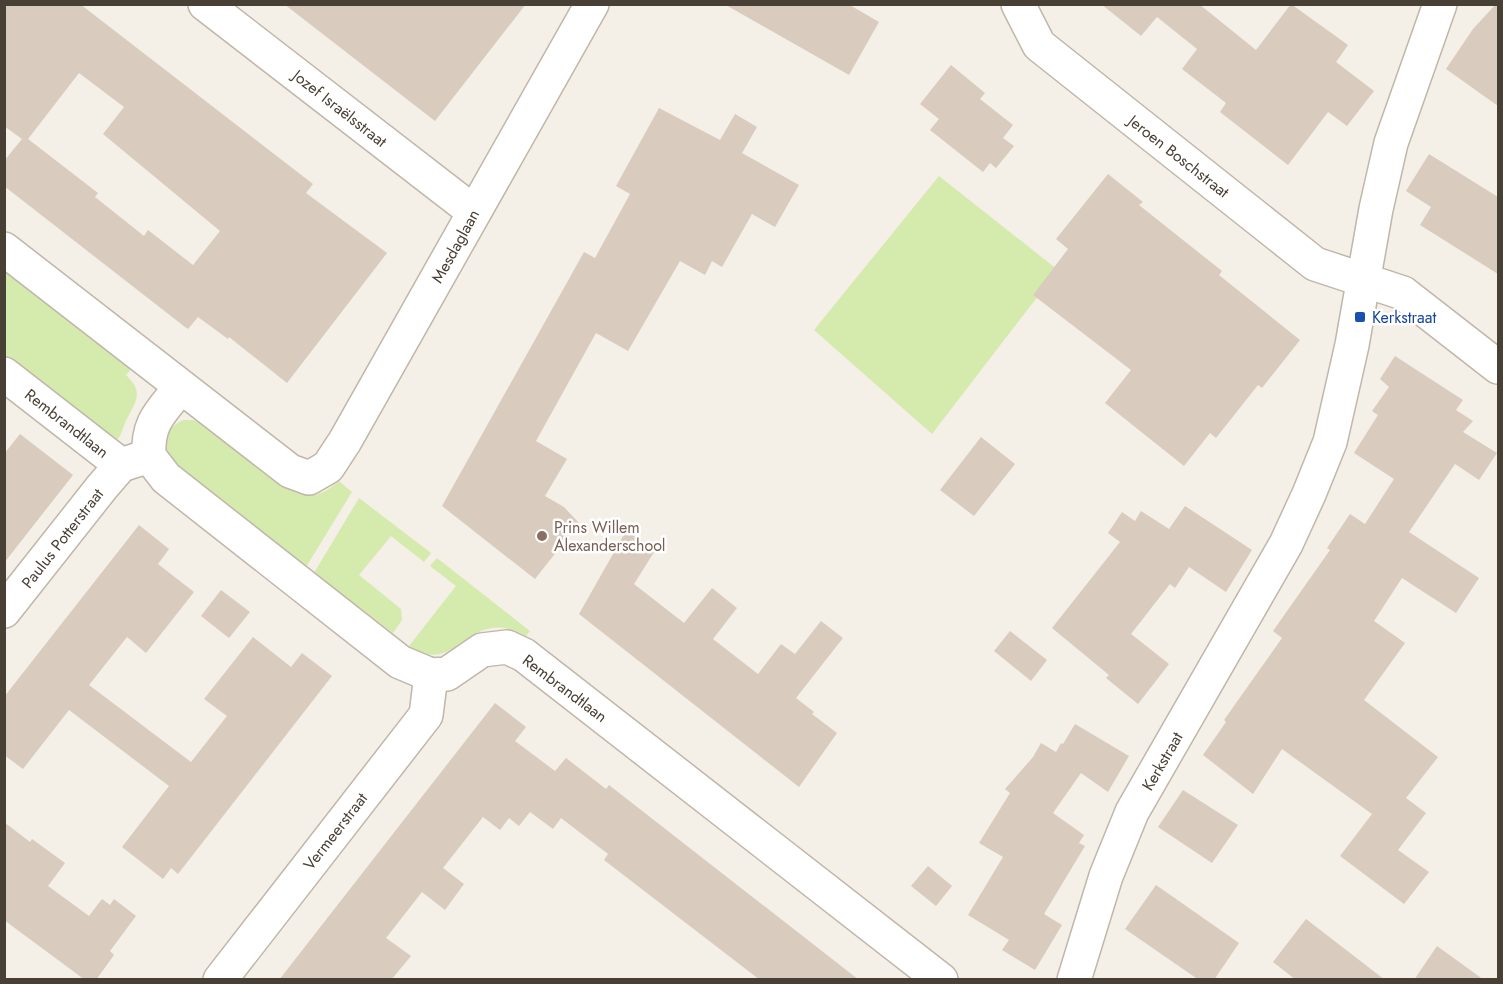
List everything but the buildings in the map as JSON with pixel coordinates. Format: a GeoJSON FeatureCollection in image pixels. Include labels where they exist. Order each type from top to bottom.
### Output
{"type":"FeatureCollection","features":[{"type":"Feature","properties":{"kind":"street","name":"Jozef Israëlsstraat"},"geometry":{"type":"LineString","coordinates":[[206,4],[474,212]]}},
{"type":"Feature","properties":{"kind":"street","name":"Mesdaglaan"},"geometry":{"type":"LineString","coordinates":[[181,387],[290,471],[309,478],[328,467],[592,4]]}},
{"type":"Feature","properties":{"kind":"street","name":"Jeroen Boschstraat"},"geometry":{"type":"LineString","coordinates":[[1017,4],[1038,45],[1315,264],[1403,293],[1498,367]]}},
{"type":"Feature","properties":{"kind":"street","name":"Kerkstraat"},"geometry":{"type":"LineString","coordinates":[[1074,980],[1106,876],[1132,812],[1286,544],[1330,442],[1352,345],[1376,209],[1391,143],[1440,4]]}},
{"type":"Feature","properties":{"kind":"street"},"geometry":{"type":"LineString","coordinates":[[4,249],[181,387],[152,424],[148,439],[135,461]]}},
{"type":"Feature","properties":{"kind":"street","name":"Rembrandtlaan"},"geometry":{"type":"LineString","coordinates":[[4,374],[135,461],[166,478],[400,662],[431,675],[447,674],[482,650],[507,647],[524,655],[941,980]]}},
{"type":"Feature","properties":{"kind":"street","name":"Paulus Potterstraat"},"geometry":{"type":"LineString","coordinates":[[4,611],[102,487],[135,461]]}},
{"type":"Feature","properties":{"kind":"street","name":"Vermeerstraat"},"geometry":{"type":"LineString","coordinates":[[220,980],[426,715],[431,675]]}},
{"type":"Feature","properties":{"kind":"green space"},"geometry":{"type":"Polygon","coordinates":[[[939,176],[1058,270],[932,434],[814,330],[939,176]]]}},
{"type":"Feature","properties":{"kind":"green space"},"geometry":{"type":"Polygon","coordinates":[[[4,268],[132,368],[126,375],[136,388],[135,404],[120,436],[109,446],[5,365],[4,268]]]}},
{"type":"Feature","properties":{"kind":"green space"},"geometry":{"type":"Polygon","coordinates":[[[183,420],[203,423],[294,492],[314,495],[326,491],[339,481],[352,492],[306,567],[172,462],[166,450],[166,438],[172,428],[183,420]]]}},
{"type":"Feature","properties":{"kind":"green space"},"geometry":{"type":"Polygon","coordinates":[[[359,498],[431,553],[424,562],[391,536],[359,575],[401,609],[402,620],[393,633],[314,573],[359,498]]]}},
{"type":"Feature","properties":{"kind":"green space"},"geometry":{"type":"Polygon","coordinates":[[[437,558],[530,631],[526,636],[506,628],[490,628],[440,654],[426,654],[409,646],[456,586],[430,566],[437,558]]]}},
{"type":"Feature","properties":{"kind":"place","name":"Kerkstraat"},"geometry":{"type":"Point","coordinates":[1360,317]}},
{"type":"Feature","properties":{"kind":"place","name":"Prins Willem Alexanderschool"},"geometry":{"type":"Point","coordinates":[542,536]}}]}
